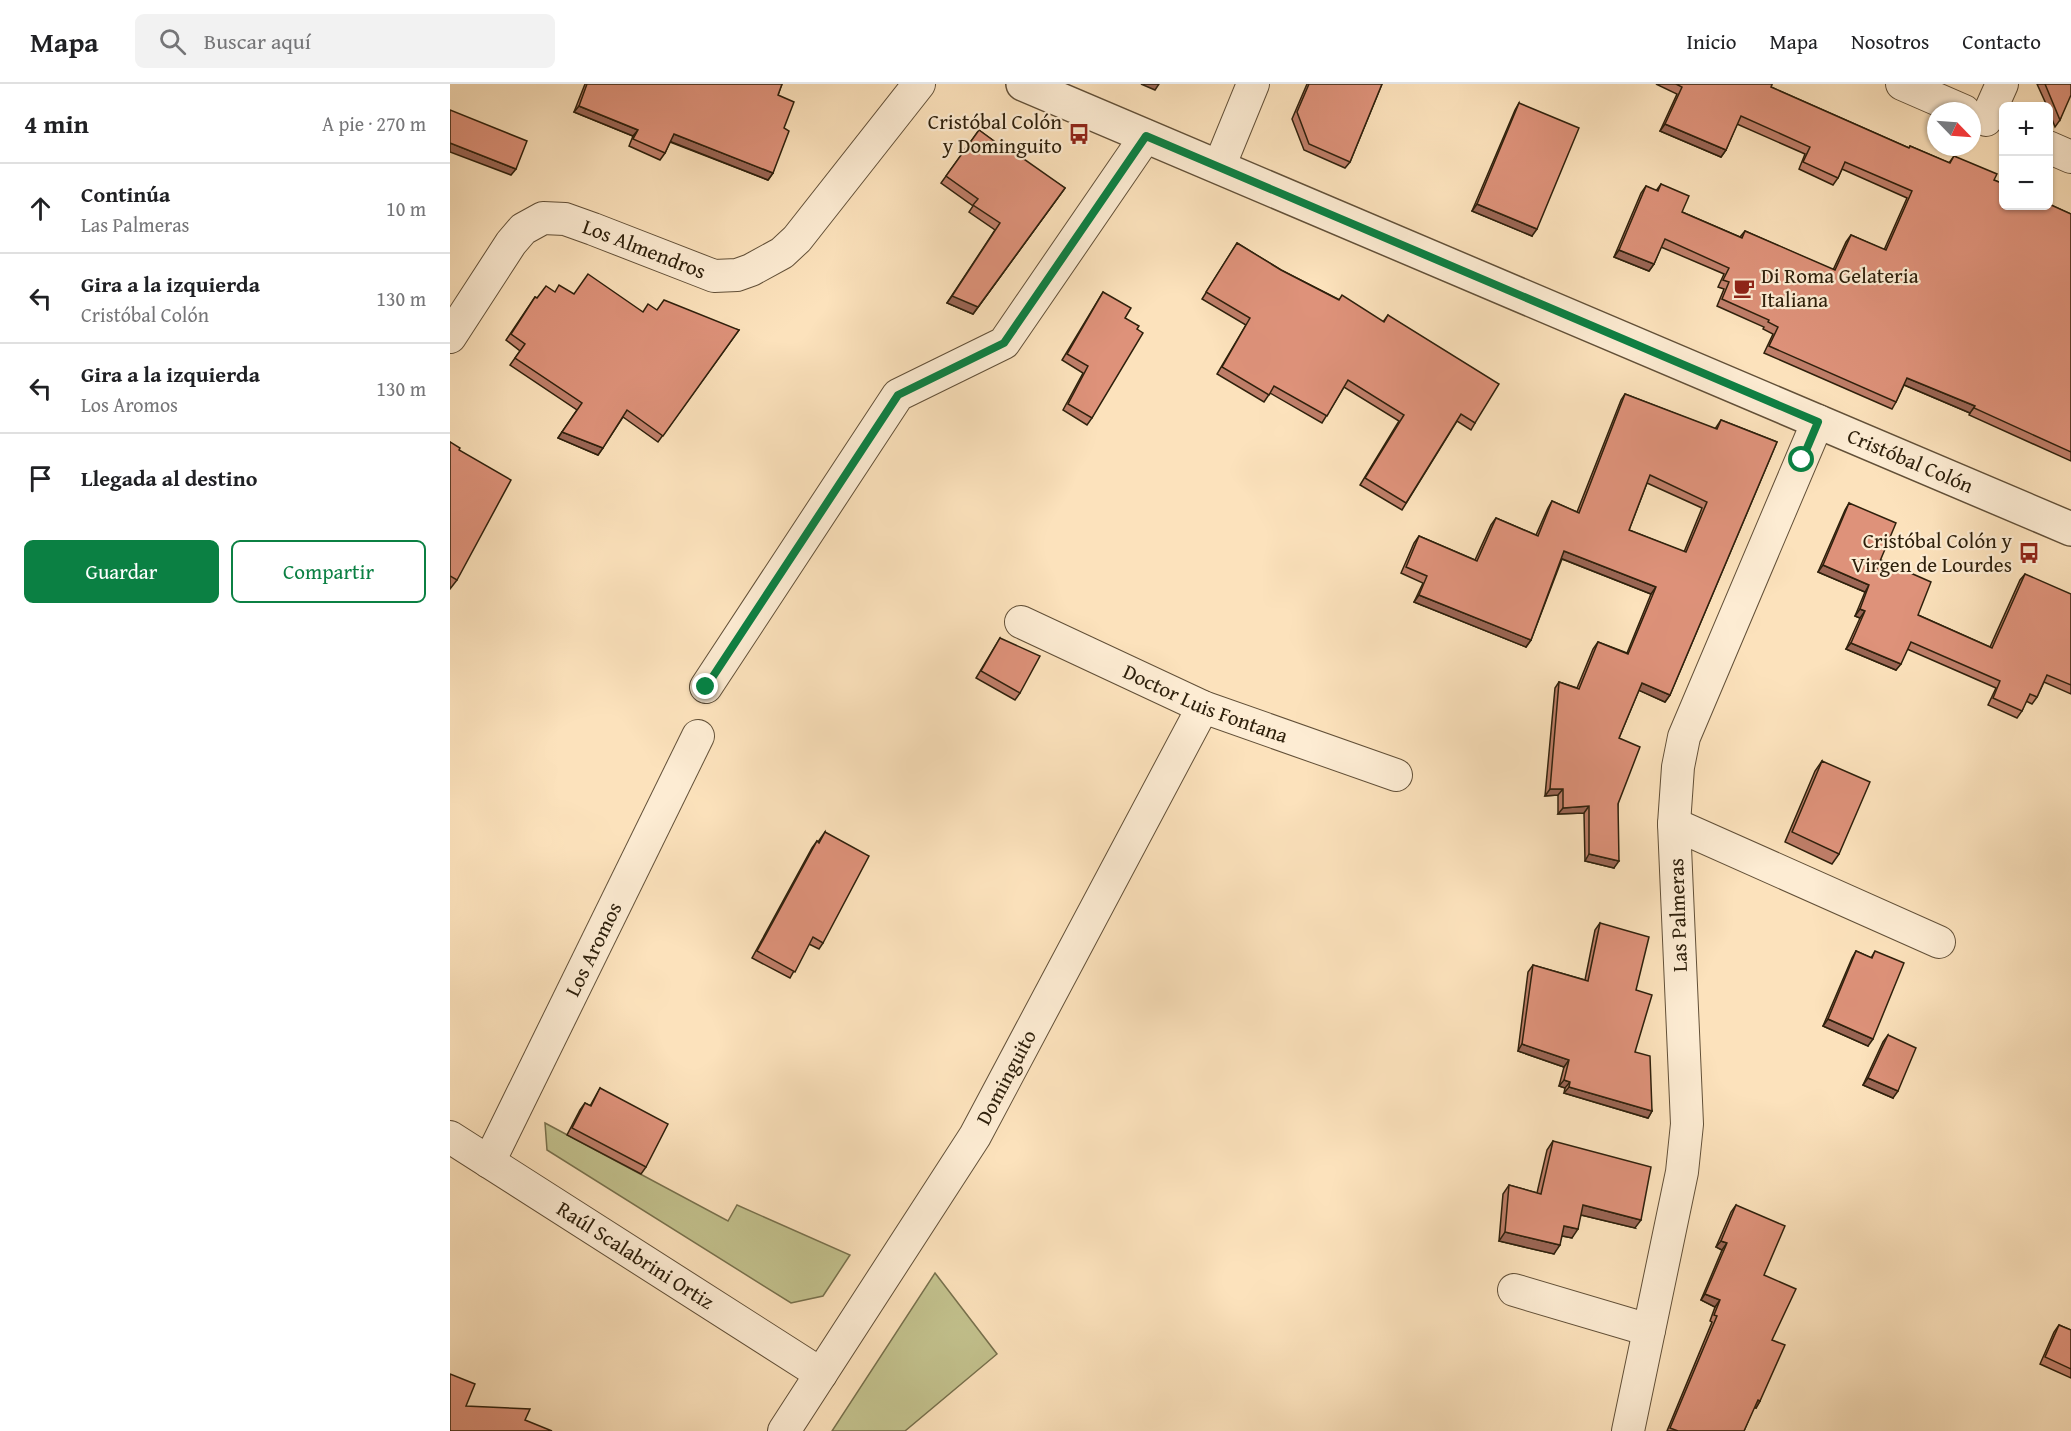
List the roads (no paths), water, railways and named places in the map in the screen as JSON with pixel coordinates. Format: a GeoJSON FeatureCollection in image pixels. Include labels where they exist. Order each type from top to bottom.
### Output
{"type":"FeatureCollection","features":[{"type":"Feature","properties":{"kind":"street","name":"Los Almendros"},"geometry":{"type":"LineString","coordinates":[[450,337],[511,243],[523,229],[543,218],[565,219],[714,276],[751,270],[782,254],[919,84]]}},
{"type":"Feature","properties":{"kind":"street","name":"Cristóbal Colón"},"geometry":{"type":"LineString","coordinates":[[1023,84],[2071,529]]}},
{"type":"Feature","properties":{"kind":"street"},"geometry":{"type":"LineString","coordinates":[[1219,167],[1253,84]]}},
{"type":"Feature","properties":{"kind":"street"},"geometry":{"type":"LineString","coordinates":[[1902,84],[1982,118],[2002,84]]}},
{"type":"Feature","properties":{"kind":"street"},"geometry":{"type":"LineString","coordinates":[[706,687],[898,395],[1004,343],[1146,136]]}},
{"type":"Feature","properties":{"kind":"street"},"geometry":{"type":"LineString","coordinates":[[2053,149],[2071,157]]}},
{"type":"Feature","properties":{"kind":"street","name":"Las Palmeras"},"geometry":{"type":"LineString","coordinates":[[1628,1431],[1682,1172],[1687,1124],[1674,824],[1678,766],[1684,737],[1818,422]]}},
{"type":"Feature","properties":{"kind":"street","name":"Doctor Luis Fontana"},"geometry":{"type":"LineString","coordinates":[[1021,622],[1203,707],[1396,775]]}},
{"type":"Feature","properties":{"kind":"street","name":"Dominguito"},"geometry":{"type":"LineString","coordinates":[[784,1431],[975,1136],[1203,707]]}},
{"type":"Feature","properties":{"kind":"street","name":"Los Aromos"},"geometry":{"type":"LineString","coordinates":[[489,1162],[698,736]]}},
{"type":"Feature","properties":{"kind":"street"},"geometry":{"type":"LineString","coordinates":[[1674,824],[1939,942]]}},
{"type":"Feature","properties":{"kind":"street","name":"Raúl Scalabrini Ortiz"},"geometry":{"type":"LineString","coordinates":[[450,1137],[820,1374]]}},
{"type":"Feature","properties":{"kind":"street"},"geometry":{"type":"LineString","coordinates":[[1514,1290],[1649,1330]]}},
{"type":"Feature","properties":{"kind":"place","name":"Cristóbal Colón y Dominguito"},"geometry":{"type":"Point","coordinates":[1079,134]}},
{"type":"Feature","properties":{"kind":"place","name":"Di Roma Gelateria Italiana"},"geometry":{"type":"Point","coordinates":[1744,288]}},
{"type":"Feature","properties":{"kind":"place","name":"Cristóbal Colón y Virgen de Lourdes"},"geometry":{"type":"Point","coordinates":[2029,553]}}]}
